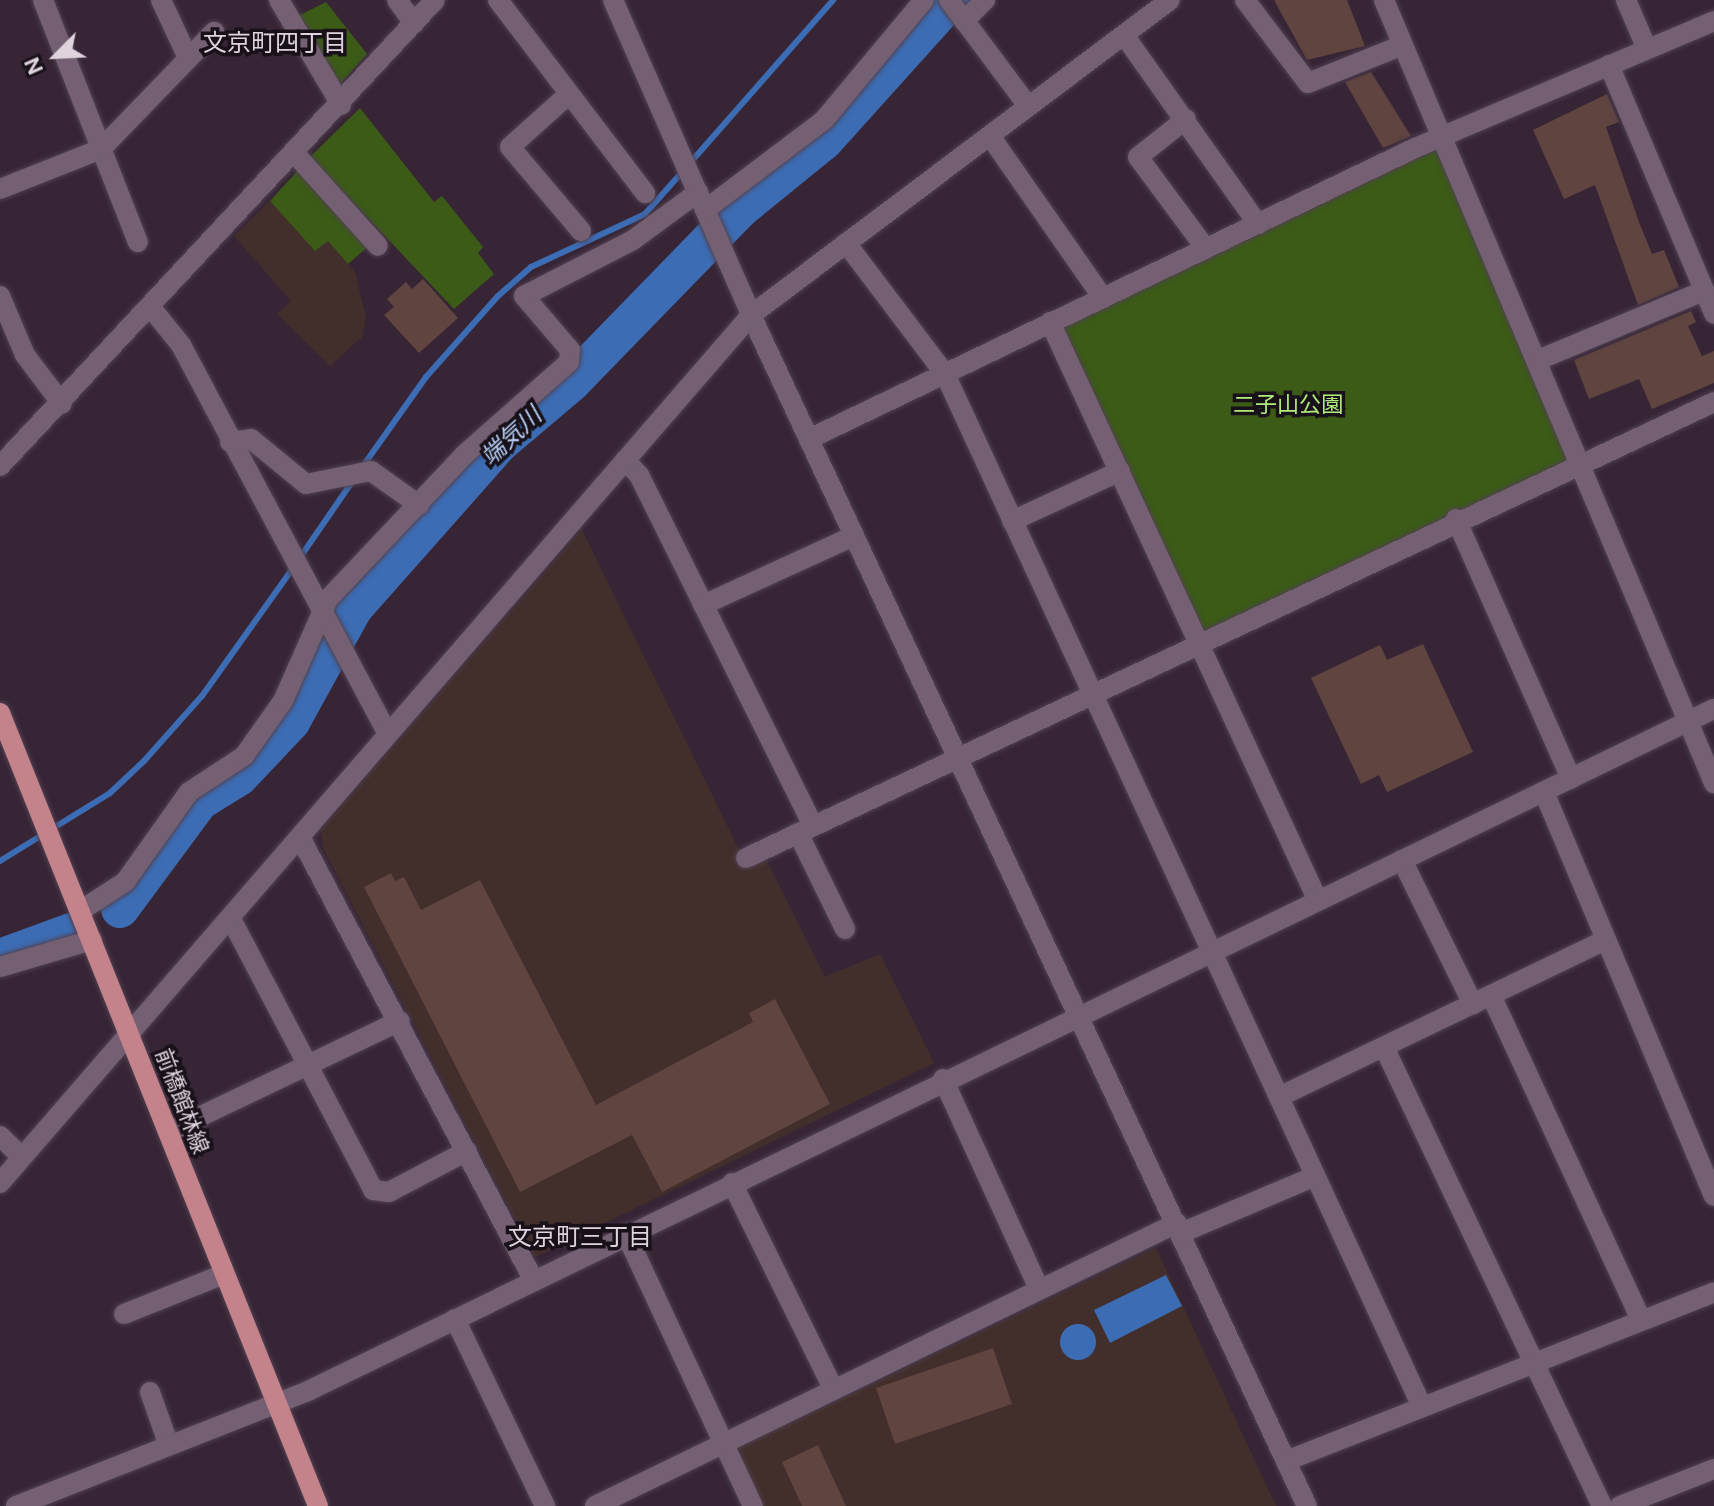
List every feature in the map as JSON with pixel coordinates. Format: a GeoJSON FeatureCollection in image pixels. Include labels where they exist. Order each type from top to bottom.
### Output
{"type":"FeatureCollection","features":[{"type":"Feature","properties":{"kind":"main road","name":"前橋館林線"},"geometry":{"type":"LineString","coordinates":[[0,713],[318,1506]]}},
{"type":"Feature","properties":{"kind":"street"},"geometry":{"type":"LineString","coordinates":[[43,0],[138,242]]}},
{"type":"Feature","properties":{"kind":"street"},"geometry":{"type":"LineString","coordinates":[[161,0],[188,58]]}},
{"type":"Feature","properties":{"kind":"street"},"geometry":{"type":"LineString","coordinates":[[279,0],[341,105]]}},
{"type":"Feature","properties":{"kind":"street"},"geometry":{"type":"LineString","coordinates":[[397,0],[414,23]]}},
{"type":"Feature","properties":{"kind":"street"},"geometry":{"type":"LineString","coordinates":[[0,466],[296,155],[435,0]]}},
{"type":"Feature","properties":{"kind":"street"},"geometry":{"type":"LineString","coordinates":[[498,0],[645,193]]}},
{"type":"Feature","properties":{"kind":"street"},"geometry":{"type":"LineString","coordinates":[[80,911],[125,882],[189,792],[244,756],[283,701],[320,611],[419,505],[569,362],[570,350],[524,296],[701,201],[824,120],[924,0]]}},
{"type":"Feature","properties":{"kind":"street"},"geometry":{"type":"LineString","coordinates":[[949,0],[1028,106]]}},
{"type":"Feature","properties":{"kind":"street"},"geometry":{"type":"LineString","coordinates":[[964,21],[985,0]]}},
{"type":"Feature","properties":{"kind":"street"},"geometry":{"type":"LineString","coordinates":[[0,1183],[751,315],[1170,0]]}},
{"type":"Feature","properties":{"kind":"street"},"geometry":{"type":"LineString","coordinates":[[1245,0],[1308,83],[1403,45]]}},
{"type":"Feature","properties":{"kind":"street"},"geometry":{"type":"LineString","coordinates":[[1384,0],[1714,783]]}},
{"type":"Feature","properties":{"kind":"street"},"geometry":{"type":"LineString","coordinates":[[1626,0],[1647,49]]}},
{"type":"Feature","properties":{"kind":"street"},"geometry":{"type":"LineString","coordinates":[[616,1],[751,315],[955,756],[1080,1013],[1307,1506]]}},
{"type":"Feature","properties":{"kind":"street"},"geometry":{"type":"LineString","coordinates":[[809,439],[1442,136],[1714,21]]}},
{"type":"Feature","properties":{"kind":"street"},"geometry":{"type":"LineString","coordinates":[[0,189],[101,149],[214,32]]}},
{"type":"Feature","properties":{"kind":"street"},"geometry":{"type":"LineString","coordinates":[[1124,35],[1258,224]]}},
{"type":"Feature","properties":{"kind":"street"},"geometry":{"type":"LineString","coordinates":[[1609,65],[1714,314]]}},
{"type":"Feature","properties":{"kind":"street"},"geometry":{"type":"LineString","coordinates":[[569,94],[510,147],[581,231]]}},
{"type":"Feature","properties":{"kind":"street"},"geometry":{"type":"LineString","coordinates":[[1186,119],[1138,157],[1206,249]]}},
{"type":"Feature","properties":{"kind":"street"},"geometry":{"type":"LineString","coordinates":[[990,136],[1103,298]]}},
{"type":"Feature","properties":{"kind":"street"},"geometry":{"type":"LineString","coordinates":[[296,155],[378,246]]}},
{"type":"Feature","properties":{"kind":"street"},"geometry":{"type":"LineString","coordinates":[[846,243],[945,374],[1422,1407]]}},
{"type":"Feature","properties":{"kind":"street"},"geometry":{"type":"LineString","coordinates":[[1538,360],[1704,291]]}},
{"type":"Feature","properties":{"kind":"street"},"geometry":{"type":"LineString","coordinates":[[0,296],[25,355],[62,404]]}},
{"type":"Feature","properties":{"kind":"street"},"geometry":{"type":"LineString","coordinates":[[152,309],[181,345],[388,734]]}},
{"type":"Feature","properties":{"kind":"street"},"geometry":{"type":"LineString","coordinates":[[1050,322],[1318,901]]}},
{"type":"Feature","properties":{"kind":"street"},"geometry":{"type":"LineString","coordinates":[[746,858],[1580,460],[1714,402]]}},
{"type":"Feature","properties":{"kind":"street"},"geometry":{"type":"LineString","coordinates":[[230,442],[251,439],[306,484],[371,471],[419,505]]}},
{"type":"Feature","properties":{"kind":"street"},"geometry":{"type":"LineString","coordinates":[[625,460],[703,605],[805,829],[845,929]]}},
{"type":"Feature","properties":{"kind":"street"},"geometry":{"type":"LineString","coordinates":[[1012,521],[1120,471]]}},
{"type":"Feature","properties":{"kind":"street"},"geometry":{"type":"LineString","coordinates":[[1456,519],[1571,779]]}},
{"type":"Feature","properties":{"kind":"street"},"geometry":{"type":"LineString","coordinates":[[703,605],[854,536]]}},
{"type":"Feature","properties":{"kind":"street"},"geometry":{"type":"LineString","coordinates":[[23,1505],[168,1443],[278,1402],[455,1319],[943,1079],[1212,953],[1714,709]]}},
{"type":"Feature","properties":{"kind":"street"},"geometry":{"type":"LineString","coordinates":[[1544,792],[1605,940],[1709,1170],[1714,1196]]}},
{"type":"Feature","properties":{"kind":"street"},"geometry":{"type":"LineString","coordinates":[[300,837],[400,1021],[534,1281]]}},
{"type":"Feature","properties":{"kind":"street"},"geometry":{"type":"LineString","coordinates":[[1402,860],[1482,1000],[1641,1320]]}},
{"type":"Feature","properties":{"kind":"street"},"geometry":{"type":"LineString","coordinates":[[231,919],[378,1193],[467,1151]]}},
{"type":"Feature","properties":{"kind":"street"},"geometry":{"type":"LineString","coordinates":[[0,967],[92,940]]}},
{"type":"Feature","properties":{"kind":"street"},"geometry":{"type":"LineString","coordinates":[[1279,1097],[1605,940]]}},
{"type":"Feature","properties":{"kind":"street"},"geometry":{"type":"LineString","coordinates":[[168,1132],[400,1021]]}},
{"type":"Feature","properties":{"kind":"street"},"geometry":{"type":"LineString","coordinates":[[1384,1047],[1536,1360],[1602,1506]]}},
{"type":"Feature","properties":{"kind":"street"},"geometry":{"type":"LineString","coordinates":[[943,1079],[1039,1289]]}},
{"type":"Feature","properties":{"kind":"street"},"geometry":{"type":"LineString","coordinates":[[0,1136],[22,1157]]}},
{"type":"Feature","properties":{"kind":"street"},"geometry":{"type":"LineString","coordinates":[[595,1506],[722,1441],[1039,1289],[1179,1228],[1315,1176]]}},
{"type":"Feature","properties":{"kind":"street"},"geometry":{"type":"LineString","coordinates":[[732,1183],[833,1388]]}},
{"type":"Feature","properties":{"kind":"street"},"geometry":{"type":"LineString","coordinates":[[626,1234],[753,1506]]}},
{"type":"Feature","properties":{"kind":"street"},"geometry":{"type":"LineString","coordinates":[[124,1314],[224,1274]]}},
{"type":"Feature","properties":{"kind":"street"},"geometry":{"type":"LineString","coordinates":[[1286,1461],[1714,1292]]}},
{"type":"Feature","properties":{"kind":"street"},"geometry":{"type":"LineString","coordinates":[[455,1319],[545,1506]]}},
{"type":"Feature","properties":{"kind":"street"},"geometry":{"type":"LineString","coordinates":[[150,1392],[168,1443]]}},
{"type":"Feature","properties":{"kind":"street"},"geometry":{"type":"LineString","coordinates":[[1620,1506],[1714,1469]]}},
{"type":"Feature","properties":{"kind":"shaded area"},"geometry":{"type":"Polygon","coordinates":[[[270,201],[315,251],[328,241],[355,272],[366,318],[362,337],[330,366],[277,314],[291,301],[234,236],[270,201]]]}},
{"type":"Feature","properties":{"kind":"shaded area"},"geometry":{"type":"Polygon","coordinates":[[[582,530],[747,866],[765,857],[825,977],[880,954],[934,1063],[535,1257],[323,848],[321,830],[582,530]]]}},
{"type":"Feature","properties":{"kind":"shaded area"},"geometry":{"type":"Polygon","coordinates":[[[1156,1248],[1276,1506],[759,1506],[739,1448],[1156,1248]]]}},
{"type":"Feature","properties":{"kind":"green space"},"geometry":{"type":"Polygon","coordinates":[[[326,2],[367,54],[340,84],[296,17],[326,2]]]}},
{"type":"Feature","properties":{"kind":"green space"},"geometry":{"type":"Polygon","coordinates":[[[360,108],[434,202],[442,196],[483,247],[478,253],[494,274],[454,309],[310,157],[360,108]]]}},
{"type":"Feature","properties":{"kind":"green space","name":"二子山公園"},"geometry":{"type":"Polygon","coordinates":[[[1442,136],[1580,460],[1199,644],[1050,322],[1442,136]]]}},
{"type":"Feature","properties":{"kind":"green space"},"geometry":{"type":"Polygon","coordinates":[[[302,166],[370,245],[348,264],[328,241],[315,251],[270,201],[302,166]]]}},
{"type":"Feature","properties":{"kind":"water"},"geometry":{"type":"Polygon","coordinates":[[[1166,1275],[1182,1306],[1110,1343],[1094,1310],[1166,1275]]]}},
{"type":"Feature","properties":{"kind":"water"},"geometry":{"type":"Polygon","coordinates":[[[1078,1324],[1090,1330],[1096,1342],[1090,1354],[1078,1360],[1066,1354],[1060,1342],[1066,1330],[1078,1324]]]}},
{"type":"Feature","properties":{"kind":"building"},"geometry":{"type":"Polygon","coordinates":[[[1274,0],[1347,0],[1365,46],[1307,60],[1274,0]]]}},
{"type":"Feature","properties":{"kind":"building"},"geometry":{"type":"Polygon","coordinates":[[[1371,72],[1411,136],[1383,148],[1345,82],[1371,72]]]}},
{"type":"Feature","properties":{"kind":"building"},"geometry":{"type":"Polygon","coordinates":[[[1607,94],[1619,122],[1606,127],[1639,222],[1652,254],[1664,250],[1679,287],[1638,305],[1595,185],[1564,199],[1533,130],[1607,94]]]}},
{"type":"Feature","properties":{"kind":"building"},"geometry":{"type":"Polygon","coordinates":[[[423,279],[458,318],[419,353],[384,315],[394,307],[387,299],[406,282],[412,289],[423,279]]]}},
{"type":"Feature","properties":{"kind":"building"},"geometry":{"type":"Polygon","coordinates":[[[1691,311],[1696,322],[1688,326],[1702,356],[1714,351],[1714,383],[1652,409],[1639,379],[1589,399],[1574,360],[1691,311]]]}},
{"type":"Feature","properties":{"kind":"building"},"geometry":{"type":"Polygon","coordinates":[[[1423,644],[1473,752],[1387,792],[1379,775],[1361,784],[1311,678],[1380,645],[1387,660],[1423,644]]]}},
{"type":"Feature","properties":{"kind":"building"},"geometry":{"type":"Polygon","coordinates":[[[391,873],[395,881],[404,877],[421,910],[480,880],[596,1105],[753,1022],[749,1013],[775,999],[830,1104],[662,1192],[632,1135],[520,1192],[364,887],[391,873]]]}},
{"type":"Feature","properties":{"kind":"building"},"geometry":{"type":"Polygon","coordinates":[[[993,1348],[1012,1404],[895,1444],[876,1388],[993,1348]]]}},
{"type":"Feature","properties":{"kind":"building"},"geometry":{"type":"Polygon","coordinates":[[[818,1445],[846,1506],[802,1506],[782,1462],[818,1445]]]}},
{"type":"Feature","properties":{"kind":"waterway"},"geometry":{"type":"LineString","coordinates":[[690,163],[833,0]]}},
{"type":"Feature","properties":{"kind":"waterway","name":"端気川"},"geometry":{"type":"LineString","coordinates":[[120,909],[200,801],[239,777],[291,722],[354,608],[499,444],[572,382],[739,210],[824,141],[951,0]]}},
{"type":"Feature","properties":{"kind":"waterway"},"geometry":{"type":"LineString","coordinates":[[363,466],[426,377],[498,296],[531,267],[645,214],[683,171]]}},
{"type":"Feature","properties":{"kind":"waterway"},"geometry":{"type":"LineString","coordinates":[[299,559],[354,479]]}},
{"type":"Feature","properties":{"kind":"waterway"},"geometry":{"type":"LineString","coordinates":[[0,861],[110,793],[144,761],[202,696],[293,568]]}},
{"type":"Feature","properties":{"kind":"waterway","name":"端気川"},"geometry":{"type":"LineString","coordinates":[[0,958],[71,932]]}},
{"type":"Feature","properties":{"kind":"district","name":"文京町四丁目"},"geometry":{"type":"Point","coordinates":[275,43]}},
{"type":"Feature","properties":{"kind":"district","name":"文京町三丁目"},"geometry":{"type":"Point","coordinates":[580,1237]}}]}
